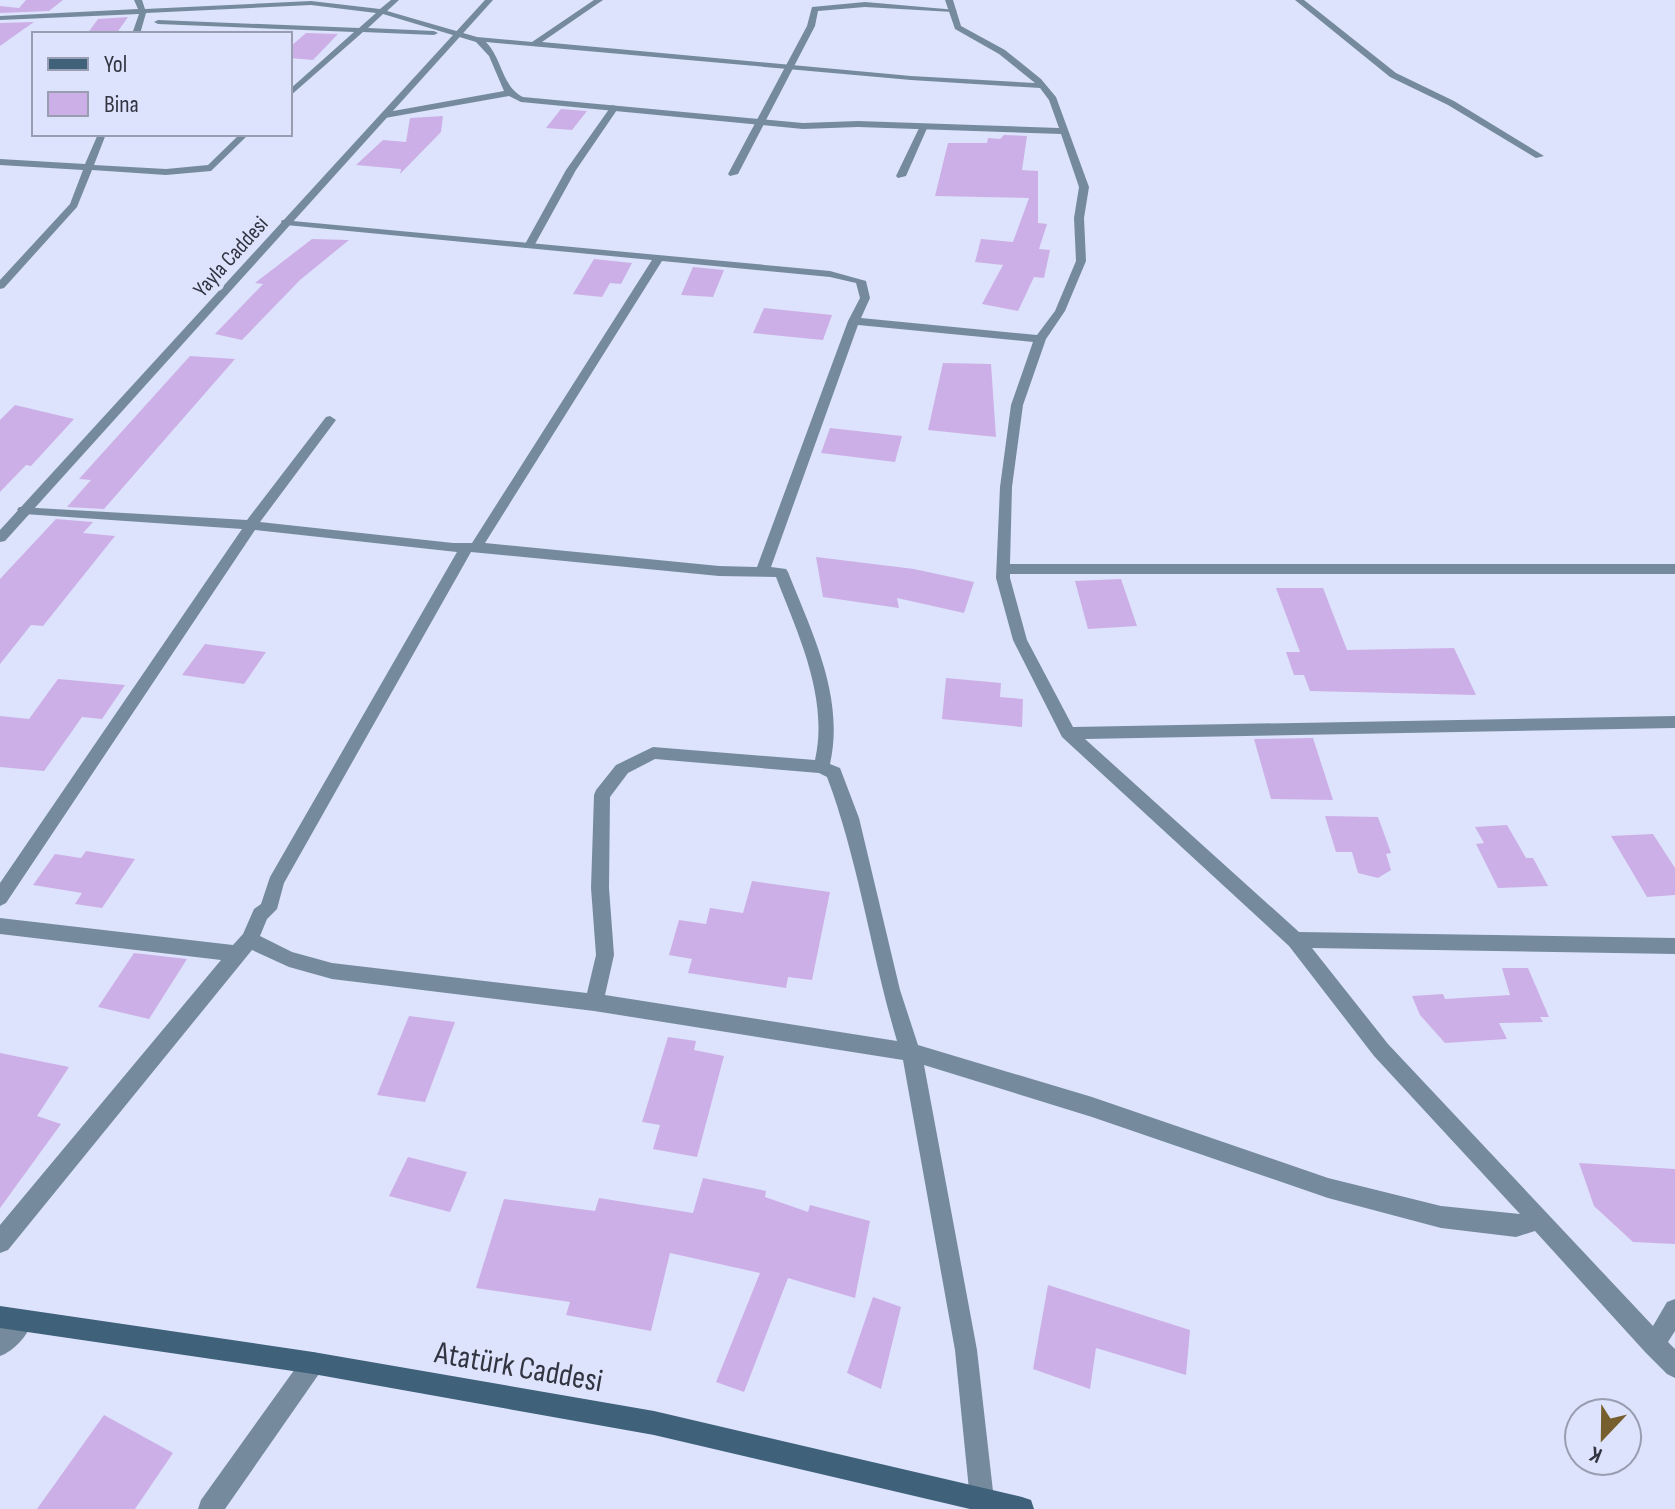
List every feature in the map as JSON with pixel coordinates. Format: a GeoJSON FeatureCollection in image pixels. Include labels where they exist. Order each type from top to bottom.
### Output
{"type":"FeatureCollection","features":[{"type":"Feature","properties":{"kind":"main road","name":"Atatürk Caddesi"},"geometry":{"type":"LineString","coordinates":[[11,1319],[313,1363],[654,1423],[1022,1509]]}},
{"type":"Feature","properties":{"kind":"street"},"geometry":{"type":"LineString","coordinates":[[137,32],[143,12],[138,0]]}},
{"type":"Feature","properties":{"kind":"street"},"geometry":{"type":"LineString","coordinates":[[206,10],[220,0]]}},
{"type":"Feature","properties":{"kind":"street"},"geometry":{"type":"LineString","coordinates":[[292,91],[395,0]]}},
{"type":"Feature","properties":{"kind":"street","name":"Yayla Caddesi"},"geometry":{"type":"LineString","coordinates":[[0,538],[108,423],[489,0]]}},
{"type":"Feature","properties":{"kind":"street"},"geometry":{"type":"LineString","coordinates":[[534,44],[599,0]]}},
{"type":"Feature","properties":{"kind":"street"},"geometry":{"type":"LineString","coordinates":[[1299,0],[1393,75],[1451,103],[1539,156]]}},
{"type":"Feature","properties":{"kind":"street"},"geometry":{"type":"LineString","coordinates":[[1,19],[311,3],[383,12],[474,38],[787,67],[1042,86]]}},
{"type":"Feature","properties":{"kind":"street"},"geometry":{"type":"LineString","coordinates":[[733,174],[811,26],[815,9],[823,6],[951,5],[958,27],[1002,52],[1042,86],[1060,114],[1063,131],[1084,187],[1079,218],[1081,261],[1060,311],[1040,339],[1017,405],[1006,487],[1004,569],[1020,640],[1068,733],[1295,940],[1381,1050],[1675,1366]]}},
{"type":"Feature","properties":{"kind":"street"},"geometry":{"type":"LineString","coordinates":[[140,21],[457,34]]}},
{"type":"Feature","properties":{"kind":"street"},"geometry":{"type":"LineString","coordinates":[[474,38],[492,49],[510,93]]}},
{"type":"Feature","properties":{"kind":"street"},"geometry":{"type":"LineString","coordinates":[[385,115],[510,93],[521,99],[758,123],[1063,131]]}},
{"type":"Feature","properties":{"kind":"street"},"geometry":{"type":"LineString","coordinates":[[529,246],[571,170],[615,107]]}},
{"type":"Feature","properties":{"kind":"street"},"geometry":{"type":"LineString","coordinates":[[901,176],[924,126]]}},
{"type":"Feature","properties":{"kind":"street"},"geometry":{"type":"LineString","coordinates":[[0,286],[74,205],[101,136]]}},
{"type":"Feature","properties":{"kind":"street"},"geometry":{"type":"LineString","coordinates":[[0,162],[90,165],[166,172],[211,168],[243,136]]}},
{"type":"Feature","properties":{"kind":"street"},"geometry":{"type":"LineString","coordinates":[[286,222],[830,274],[861,281],[865,298],[762,572]]}},
{"type":"Feature","properties":{"kind":"street"},"geometry":{"type":"LineString","coordinates":[[0,1242],[244,946],[260,914],[268,909],[276,882],[471,547],[659,258]]}},
{"type":"Feature","properties":{"kind":"street"},"geometry":{"type":"LineString","coordinates":[[854,321],[1040,339]]}},
{"type":"Feature","properties":{"kind":"street"},"geometry":{"type":"LineString","coordinates":[[0,898],[251,525],[330,420]]}},
{"type":"Feature","properties":{"kind":"street"},"geometry":{"type":"LineString","coordinates":[[24,510],[251,525],[719,571],[781,572],[814,657],[828,748],[821,767]]}},
{"type":"Feature","properties":{"kind":"street"},"geometry":{"type":"LineString","coordinates":[[1004,569],[1675,569]]}},
{"type":"Feature","properties":{"kind":"street"},"geometry":{"type":"LineString","coordinates":[[1068,733],[1675,722]]}},
{"type":"Feature","properties":{"kind":"street"},"geometry":{"type":"LineString","coordinates":[[594,1002],[605,955],[600,888],[602,795],[612,778],[633,762],[653,753],[821,767],[839,779],[910,1052],[966,1350],[982,1500]]}},
{"type":"Feature","properties":{"kind":"street"},"geometry":{"type":"LineString","coordinates":[[0,926],[244,946],[332,971],[594,1002],[910,1052],[1079,1103],[1328,1188],[1441,1217],[1516,1226],[1537,1220]]}},
{"type":"Feature","properties":{"kind":"street"},"geometry":{"type":"LineString","coordinates":[[1295,940],[1675,946]]}},
{"type":"Feature","properties":{"kind":"street"},"geometry":{"type":"LineString","coordinates":[[1654,1345],[1675,1310]]}},
{"type":"Feature","properties":{"kind":"street"},"geometry":{"type":"LineString","coordinates":[[0,1345],[11,1319]]}},
{"type":"Feature","properties":{"kind":"street"},"geometry":{"type":"LineString","coordinates":[[210,1509],[313,1363]]}},
{"type":"Feature","properties":{"kind":"building"},"geometry":{"type":"Polygon","coordinates":[[[26,0],[63,0],[49,11],[0,13],[0,6],[19,8],[26,0]]]}},
{"type":"Feature","properties":{"kind":"building"},"geometry":{"type":"Polygon","coordinates":[[[128,17],[117,32],[88,32],[98,19],[128,17]]]}},
{"type":"Feature","properties":{"kind":"building"},"geometry":{"type":"Polygon","coordinates":[[[34,22],[21,31],[0,46],[0,23],[34,22]]]}},
{"type":"Feature","properties":{"kind":"building"},"geometry":{"type":"Polygon","coordinates":[[[306,33],[338,34],[313,60],[292,58],[292,45],[306,33]]]}},
{"type":"Feature","properties":{"kind":"building"},"geometry":{"type":"Polygon","coordinates":[[[561,109],[587,111],[572,130],[546,128],[561,109]]]}},
{"type":"Feature","properties":{"kind":"building"},"geometry":{"type":"Polygon","coordinates":[[[443,116],[441,132],[400,174],[401,169],[356,165],[383,140],[406,142],[410,118],[443,116]]]}},
{"type":"Feature","properties":{"kind":"building"},"geometry":{"type":"Polygon","coordinates":[[[1004,135],[1027,136],[1022,170],[1038,171],[1038,223],[1047,224],[1039,249],[1050,250],[1044,278],[1034,277],[1018,311],[982,304],[1003,265],[975,262],[981,239],[1013,242],[1029,198],[935,196],[948,143],[987,143],[988,138],[1000,139],[1004,135]]]}},
{"type":"Feature","properties":{"kind":"building"},"geometry":{"type":"Polygon","coordinates":[[[312,239],[349,240],[300,280],[242,340],[215,334],[263,284],[255,283],[312,239]]]}},
{"type":"Feature","properties":{"kind":"building"},"geometry":{"type":"Polygon","coordinates":[[[594,259],[632,263],[621,284],[610,283],[602,297],[573,294],[594,259]]]}},
{"type":"Feature","properties":{"kind":"building"},"geometry":{"type":"Polygon","coordinates":[[[693,267],[724,270],[713,297],[681,295],[693,267]]]}},
{"type":"Feature","properties":{"kind":"building"},"geometry":{"type":"Polygon","coordinates":[[[764,308],[832,315],[823,340],[753,333],[764,308]]]}},
{"type":"Feature","properties":{"kind":"building"},"geometry":{"type":"Polygon","coordinates":[[[190,356],[235,359],[104,509],[67,507],[91,480],[79,479],[190,356]]]}},
{"type":"Feature","properties":{"kind":"building"},"geometry":{"type":"Polygon","coordinates":[[[943,363],[991,364],[996,437],[928,430],[943,363]]]}},
{"type":"Feature","properties":{"kind":"building"},"geometry":{"type":"Polygon","coordinates":[[[15,405],[74,419],[31,466],[26,465],[0,492],[0,420],[15,405]]]}},
{"type":"Feature","properties":{"kind":"building"},"geometry":{"type":"Polygon","coordinates":[[[830,428],[902,436],[895,462],[821,453],[830,428]]]}},
{"type":"Feature","properties":{"kind":"building"},"geometry":{"type":"Polygon","coordinates":[[[56,519],[93,522],[83,533],[115,536],[43,626],[31,625],[0,664],[0,579],[56,519]]]}},
{"type":"Feature","properties":{"kind":"building"},"geometry":{"type":"Polygon","coordinates":[[[816,557],[914,569],[974,582],[964,613],[897,598],[899,608],[823,597],[816,557]]]}},
{"type":"Feature","properties":{"kind":"building"},"geometry":{"type":"Polygon","coordinates":[[[1121,579],[1137,626],[1088,629],[1075,581],[1121,579]]]}},
{"type":"Feature","properties":{"kind":"building"},"geometry":{"type":"Polygon","coordinates":[[[1276,588],[1323,588],[1347,650],[1454,648],[1476,695],[1310,691],[1304,675],[1294,675],[1286,652],[1300,652],[1276,588]]]}},
{"type":"Feature","properties":{"kind":"building"},"geometry":{"type":"Polygon","coordinates":[[[205,644],[266,652],[244,684],[182,675],[205,644]]]}},
{"type":"Feature","properties":{"kind":"building"},"geometry":{"type":"Polygon","coordinates":[[[946,678],[1001,683],[1000,697],[1023,699],[1022,727],[942,719],[946,678]]]}},
{"type":"Feature","properties":{"kind":"building"},"geometry":{"type":"Polygon","coordinates":[[[58,679],[125,685],[102,719],[82,717],[44,771],[0,767],[0,716],[29,719],[58,679]]]}},
{"type":"Feature","properties":{"kind":"building"},"geometry":{"type":"Polygon","coordinates":[[[1313,738],[1333,800],[1271,799],[1254,739],[1313,738]]]}},
{"type":"Feature","properties":{"kind":"building"},"geometry":{"type":"Polygon","coordinates":[[[1325,816],[1378,817],[1391,853],[1386,854],[1391,870],[1378,878],[1358,873],[1352,852],[1336,852],[1325,816]]]}},
{"type":"Feature","properties":{"kind":"building"},"geometry":{"type":"Polygon","coordinates":[[[1507,825],[1526,858],[1533,858],[1548,886],[1498,888],[1476,844],[1484,843],[1475,827],[1507,825]]]}},
{"type":"Feature","properties":{"kind":"building"},"geometry":{"type":"Polygon","coordinates":[[[1653,834],[1675,868],[1675,895],[1647,897],[1611,836],[1653,834]]]}},
{"type":"Feature","properties":{"kind":"building"},"geometry":{"type":"Polygon","coordinates":[[[86,851],[135,859],[102,908],[75,904],[82,893],[33,885],[55,854],[81,858],[86,851]]]}},
{"type":"Feature","properties":{"kind":"building"},"geometry":{"type":"Polygon","coordinates":[[[752,881],[830,892],[812,980],[788,977],[786,988],[688,973],[692,959],[669,955],[679,920],[706,924],[710,908],[743,913],[752,881]]]}},
{"type":"Feature","properties":{"kind":"building"},"geometry":{"type":"Polygon","coordinates":[[[134,953],[187,959],[149,1019],[98,1007],[134,953]]]}},
{"type":"Feature","properties":{"kind":"building"},"geometry":{"type":"Polygon","coordinates":[[[1502,968],[1528,968],[1549,1017],[1540,1017],[1543,1022],[1499,1023],[1507,1039],[1445,1043],[1420,1015],[1412,996],[1443,994],[1445,999],[1510,995],[1502,968]]]}},
{"type":"Feature","properties":{"kind":"building"},"geometry":{"type":"Polygon","coordinates":[[[409,1016],[455,1022],[425,1102],[377,1095],[409,1016]]]}},
{"type":"Feature","properties":{"kind":"building"},"geometry":{"type":"Polygon","coordinates":[[[668,1037],[696,1041],[694,1050],[724,1056],[697,1157],[653,1149],[660,1125],[642,1122],[668,1037]]]}},
{"type":"Feature","properties":{"kind":"building"},"geometry":{"type":"Polygon","coordinates":[[[0,1053],[69,1067],[37,1116],[61,1124],[0,1208],[0,1053]]]}},
{"type":"Feature","properties":{"kind":"building"},"geometry":{"type":"Polygon","coordinates":[[[408,1157],[467,1172],[450,1212],[389,1196],[408,1157]]]}},
{"type":"Feature","properties":{"kind":"building"},"geometry":{"type":"Polygon","coordinates":[[[1579,1163],[1675,1169],[1675,1244],[1633,1242],[1594,1206],[1579,1163]]]}},
{"type":"Feature","properties":{"kind":"building"},"geometry":{"type":"Polygon","coordinates":[[[703,1178],[766,1191],[765,1197],[808,1212],[810,1205],[870,1221],[855,1298],[788,1278],[744,1392],[716,1382],[760,1273],[670,1253],[651,1331],[566,1315],[570,1302],[476,1288],[504,1199],[595,1211],[599,1198],[693,1213],[703,1178]]]}},
{"type":"Feature","properties":{"kind":"building"},"geometry":{"type":"Polygon","coordinates":[[[1048,1285],[1190,1330],[1186,1375],[1096,1348],[1090,1389],[1033,1369],[1048,1285]]]}},
{"type":"Feature","properties":{"kind":"building"},"geometry":{"type":"Polygon","coordinates":[[[873,1297],[901,1307],[881,1389],[847,1373],[873,1297]]]}},
{"type":"Feature","properties":{"kind":"building"},"geometry":{"type":"Polygon","coordinates":[[[104,1415],[173,1453],[135,1509],[37,1509],[104,1415]]]}}]}
